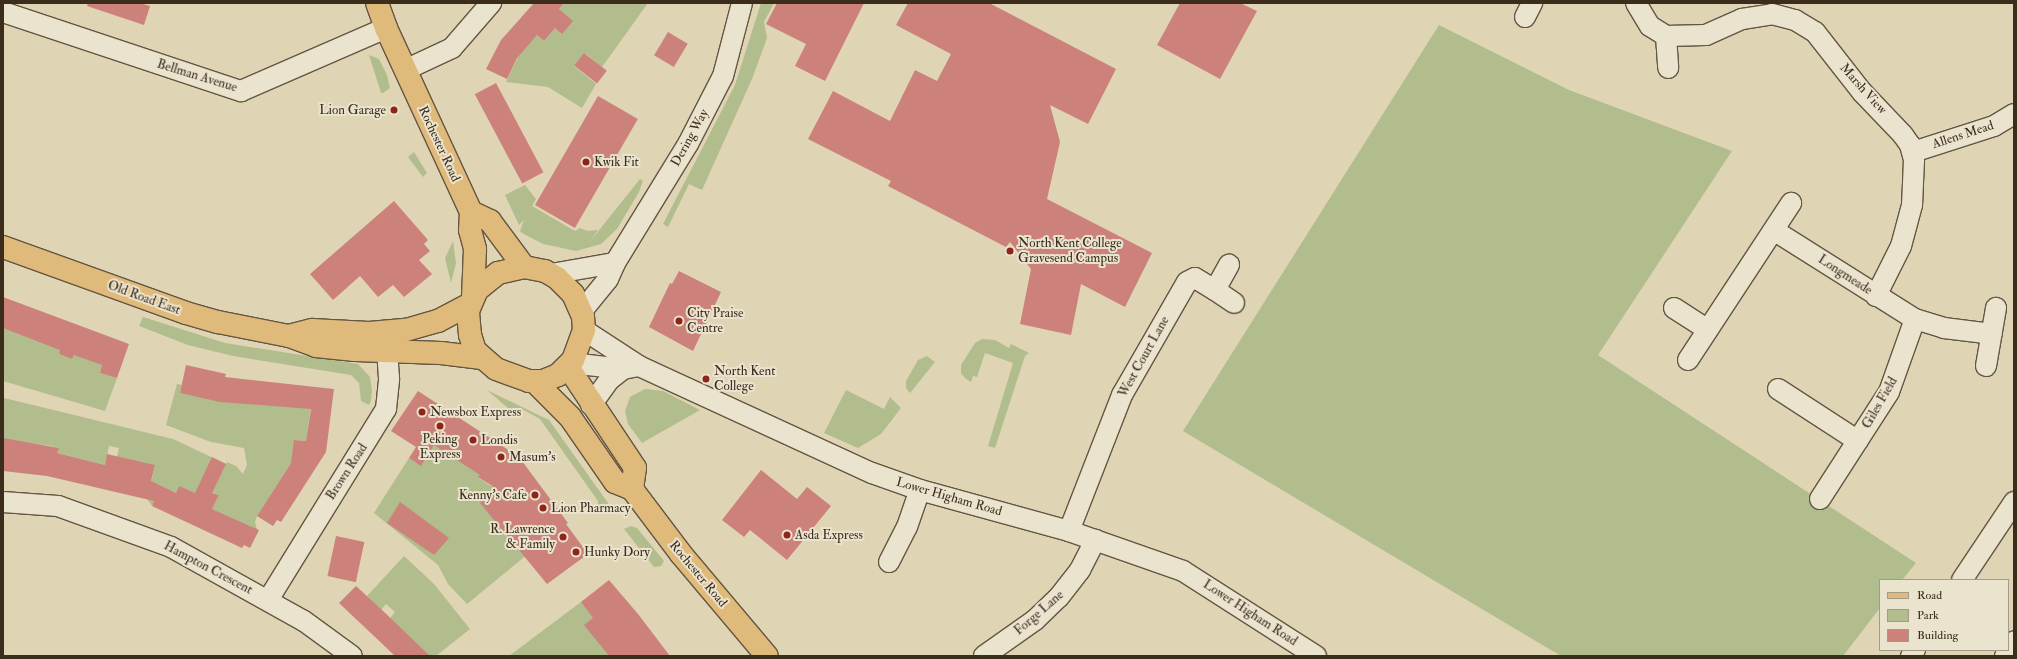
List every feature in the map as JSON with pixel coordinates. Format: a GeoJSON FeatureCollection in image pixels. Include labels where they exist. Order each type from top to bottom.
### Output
{"type":"FeatureCollection","features":[{"type":"Feature","properties":{"kind":"main road","name":"Rochester Road"},"geometry":{"type":"LineString","coordinates":[[378,3],[386,28],[472,212]]}},
{"type":"Feature","properties":{"kind":"main road"},"geometry":{"type":"LineString","coordinates":[[471,301],[481,285],[498,273],[524,267],[551,274],[569,288],[583,321],[569,365],[550,378],[535,382],[503,373],[475,351],[470,340],[468,318],[471,301],[475,249],[470,230],[472,212],[490,220],[524,267]]}},
{"type":"Feature","properties":{"kind":"main road","name":"Old Road East"},"geometry":{"type":"LineString","coordinates":[[3,247],[186,313],[218,322],[289,336],[316,346],[386,342],[441,353],[482,358]]}},
{"type":"Feature","properties":{"kind":"main road","name":"Old Road East"},"geometry":{"type":"LineString","coordinates":[[386,342],[429,324],[471,301]]}},
{"type":"Feature","properties":{"kind":"main road"},"geometry":{"type":"LineString","coordinates":[[569,365],[591,406],[634,468],[632,489]]}},
{"type":"Feature","properties":{"kind":"main road","name":"Rochester Road"},"geometry":{"type":"LineString","coordinates":[[535,382],[570,417],[615,482],[632,489],[680,554],[767,656]]}},
{"type":"Feature","properties":{"kind":"street"},"geometry":{"type":"LineString","coordinates":[[405,70],[452,48],[492,3]]}},
{"type":"Feature","properties":{"kind":"street","name":"Dering Way"},"geometry":{"type":"LineString","coordinates":[[583,321],[608,279],[615,263],[688,144],[723,76],[742,3]]}},
{"type":"Feature","properties":{"kind":"street"},"geometry":{"type":"LineString","coordinates":[[1636,3],[1650,26],[1666,36],[1668,68]]}},
{"type":"Feature","properties":{"kind":"street","name":"Bellman Avenue"},"geometry":{"type":"LineString","coordinates":[[3,12],[241,91],[386,28]]}},
{"type":"Feature","properties":{"kind":"street","name":"Marsh View"},"geometry":{"type":"LineString","coordinates":[[1666,36],[1706,35],[1742,19],[1772,14],[1795,20],[1815,32],[1862,92],[1903,135],[1913,152],[1915,176],[1910,218],[1902,246],[1876,296]]}},
{"type":"Feature","properties":{"kind":"street","name":"Allens Mead"},"geometry":{"type":"LineString","coordinates":[[1913,152],[1994,126],[2013,116]]}},
{"type":"Feature","properties":{"kind":"street"},"geometry":{"type":"LineString","coordinates":[[1688,360],[1775,231],[1791,202]]}},
{"type":"Feature","properties":{"kind":"street","name":"Longmeade"},"geometry":{"type":"LineString","coordinates":[[1775,231],[1876,296],[1915,319],[1944,328],[1992,334]]}},
{"type":"Feature","properties":{"kind":"street"},"geometry":{"type":"LineString","coordinates":[[551,274],[615,263]]}},
{"type":"Feature","properties":{"kind":"street"},"geometry":{"type":"LineString","coordinates":[[1215,290],[1229,265]]}},
{"type":"Feature","properties":{"kind":"street","name":"West Court Lane"},"geometry":{"type":"LineString","coordinates":[[1069,531],[1122,395],[1187,282],[1195,278],[1234,303]]}},
{"type":"Feature","properties":{"kind":"street"},"geometry":{"type":"LineString","coordinates":[[1674,308],[1708,330]]}},
{"type":"Feature","properties":{"kind":"street"},"geometry":{"type":"LineString","coordinates":[[1986,366],[1996,308]]}},
{"type":"Feature","properties":{"kind":"street","name":"Giles Field"},"geometry":{"type":"LineString","coordinates":[[1820,499],[1893,384],[1915,319]]}},
{"type":"Feature","properties":{"kind":"street","name":"Lower Higham Road"},"geometry":{"type":"LineString","coordinates":[[583,321],[631,368]]}},
{"type":"Feature","properties":{"kind":"street","name":"Brown Road"},"geometry":{"type":"LineString","coordinates":[[268,600],[384,412],[388,396],[386,342]]}},
{"type":"Feature","properties":{"kind":"street","name":"Lower Higham Road"},"geometry":{"type":"LineString","coordinates":[[569,365],[631,368],[845,461],[920,490],[1069,531],[1183,571],[1316,656]]}},
{"type":"Feature","properties":{"kind":"street"},"geometry":{"type":"LineString","coordinates":[[591,406],[605,384],[631,368]]}},
{"type":"Feature","properties":{"kind":"street","name":"Giles Field"},"geometry":{"type":"LineString","coordinates":[[1778,389],[1858,441]]}},
{"type":"Feature","properties":{"kind":"street"},"geometry":{"type":"LineString","coordinates":[[889,562],[907,527],[920,490]]}},
{"type":"Feature","properties":{"kind":"street","name":"Hampton Crescent"},"geometry":{"type":"LineString","coordinates":[[3,502],[58,506],[171,547],[304,621],[352,656]]}},
{"type":"Feature","properties":{"kind":"street"},"geometry":{"type":"LineString","coordinates":[[1963,579],[2014,502]]}},
{"type":"Feature","properties":{"kind":"street","name":"Forge Lane"},"geometry":{"type":"LineString","coordinates":[[984,656],[1035,620],[1059,597],[1080,570],[1095,540]]}},
{"type":"Feature","properties":{"kind":"green space"},"geometry":{"type":"Polygon","coordinates":[[[564,3],[648,3],[602,67],[585,53],[574,66],[596,84],[582,108],[548,87],[506,82],[521,51],[537,35],[544,41],[555,28],[559,9],[564,3]]]}},
{"type":"Feature","properties":{"kind":"green space"},"geometry":{"type":"Polygon","coordinates":[[[761,3],[774,3],[764,22],[767,38],[752,79],[702,190],[689,184],[668,227],[663,224],[735,85],[761,3]]]}},
{"type":"Feature","properties":{"kind":"green space"},"geometry":{"type":"Polygon","coordinates":[[[1439,25],[1569,90],[1732,151],[1598,355],[1916,563],[1903,579],[1879,579],[1879,609],[1843,656],[1561,656],[1183,431],[1439,25]]]}},
{"type":"Feature","properties":{"kind":"green space"},"geometry":{"type":"Polygon","coordinates":[[[369,55],[379,59],[387,75],[390,88],[383,93],[381,93],[369,55]]]}},
{"type":"Feature","properties":{"kind":"green space"},"geometry":{"type":"Polygon","coordinates":[[[414,152],[427,173],[423,177],[408,157],[414,152]]]}},
{"type":"Feature","properties":{"kind":"green space"},"geometry":{"type":"Polygon","coordinates":[[[640,179],[643,181],[639,192],[617,229],[601,244],[576,251],[543,244],[522,233],[520,231],[524,220],[519,225],[505,195],[525,185],[536,199],[532,206],[575,231],[580,228],[588,231],[598,230],[588,244],[640,179]]]}},
{"type":"Feature","properties":{"kind":"green space"},"geometry":{"type":"Polygon","coordinates":[[[453,241],[456,263],[451,283],[445,258],[453,241]]]}},
{"type":"Feature","properties":{"kind":"green space"},"geometry":{"type":"Polygon","coordinates":[[[143,317],[225,343],[358,364],[370,377],[372,390],[371,401],[369,405],[361,401],[359,383],[351,375],[233,356],[188,345],[139,326],[143,317]]]}},
{"type":"Feature","properties":{"kind":"green space"},"geometry":{"type":"Polygon","coordinates":[[[3,328],[63,344],[59,354],[72,359],[74,355],[105,357],[100,373],[117,378],[105,411],[3,381],[3,328]]]}},
{"type":"Feature","properties":{"kind":"green space"},"geometry":{"type":"Polygon","coordinates":[[[982,339],[995,340],[1009,348],[1011,344],[1029,353],[1025,356],[995,448],[988,446],[1013,363],[985,353],[977,377],[973,376],[971,382],[965,378],[961,373],[961,365],[975,343],[982,339]]]}},
{"type":"Feature","properties":{"kind":"green space"},"geometry":{"type":"Polygon","coordinates":[[[927,356],[935,362],[910,393],[906,388],[906,381],[918,360],[927,356]]]}},
{"type":"Feature","properties":{"kind":"green space"},"geometry":{"type":"Polygon","coordinates":[[[177,384],[182,385],[180,393],[311,406],[306,441],[295,440],[296,455],[257,516],[255,522],[258,534],[254,533],[255,529],[212,509],[219,495],[213,493],[206,506],[179,486],[176,493],[161,486],[152,506],[147,499],[155,465],[115,467],[119,448],[109,446],[105,465],[57,453],[58,448],[52,446],[30,443],[4,448],[3,392],[4,398],[173,439],[226,464],[227,462],[236,466],[243,474],[247,465],[244,448],[211,442],[166,425],[177,384]]]}},
{"type":"Feature","properties":{"kind":"green space"},"geometry":{"type":"Polygon","coordinates":[[[645,389],[663,391],[700,410],[642,443],[628,424],[625,411],[630,397],[645,389]]]}},
{"type":"Feature","properties":{"kind":"green space"},"geometry":{"type":"Polygon","coordinates":[[[487,390],[549,420],[608,503],[605,512],[598,510],[598,501],[540,419],[522,409],[515,414],[487,390]]]}},
{"type":"Feature","properties":{"kind":"green space"},"geometry":{"type":"Polygon","coordinates":[[[846,390],[884,409],[890,397],[901,408],[881,434],[858,448],[824,433],[846,390]]]}},
{"type":"Feature","properties":{"kind":"green space"},"geometry":{"type":"Polygon","coordinates":[[[436,442],[485,468],[479,478],[491,486],[501,479],[519,516],[501,530],[512,543],[536,525],[534,549],[467,604],[448,584],[438,565],[374,513],[409,458],[421,465],[436,442]]]}},
{"type":"Feature","properties":{"kind":"green space"},"geometry":{"type":"Polygon","coordinates":[[[631,526],[637,528],[664,561],[661,566],[654,567],[624,529],[631,526]]]}},
{"type":"Feature","properties":{"kind":"green space"},"geometry":{"type":"Polygon","coordinates":[[[404,556],[434,584],[470,629],[436,656],[429,656],[390,618],[395,612],[386,604],[381,610],[367,596],[404,556]]]}},
{"type":"Feature","properties":{"kind":"green space"},"geometry":{"type":"Polygon","coordinates":[[[581,602],[593,617],[617,631],[600,645],[610,656],[509,656],[581,602]]]}},
{"type":"Feature","properties":{"kind":"building"},"geometry":{"type":"Polygon","coordinates":[[[88,3],[140,3],[150,6],[144,25],[87,6],[88,3]]]}},
{"type":"Feature","properties":{"kind":"building"},"geometry":{"type":"Polygon","coordinates":[[[534,3],[564,3],[559,9],[573,21],[562,34],[555,28],[544,41],[537,35],[517,58],[507,79],[486,69],[501,40],[534,3]]]}},
{"type":"Feature","properties":{"kind":"building"},"geometry":{"type":"Polygon","coordinates":[[[777,3],[864,3],[825,81],[795,66],[806,44],[766,24],[777,3]]]}},
{"type":"Feature","properties":{"kind":"building"},"geometry":{"type":"Polygon","coordinates":[[[908,3],[989,3],[1116,69],[1088,124],[1050,105],[1060,142],[1047,199],[1152,253],[1125,307],[1081,284],[1071,335],[1020,324],[1031,269],[1010,242],[1006,247],[888,186],[891,181],[808,139],[833,91],[890,121],[915,70],[937,81],[951,54],[896,25],[908,3]]]}},
{"type":"Feature","properties":{"kind":"building"},"geometry":{"type":"Polygon","coordinates":[[[1180,3],[1240,3],[1257,11],[1220,79],[1157,45],[1180,3]]]}},
{"type":"Feature","properties":{"kind":"building"},"geometry":{"type":"Polygon","coordinates":[[[668,32],[688,44],[674,67],[654,55],[668,32]]]}},
{"type":"Feature","properties":{"kind":"building"},"geometry":{"type":"Polygon","coordinates":[[[584,53],[607,71],[597,83],[574,66],[584,53]]]}},
{"type":"Feature","properties":{"kind":"building"},"geometry":{"type":"Polygon","coordinates":[[[496,83],[543,172],[522,183],[475,94],[496,83]]]}},
{"type":"Feature","properties":{"kind":"building","name":"Kwik Fit"},"geometry":{"type":"Polygon","coordinates":[[[598,96],[638,119],[575,228],[535,205],[598,96]]]}},
{"type":"Feature","properties":{"kind":"building"},"geometry":{"type":"Polygon","coordinates":[[[394,201],[428,240],[424,244],[430,251],[419,260],[432,274],[404,297],[393,285],[378,297],[360,276],[333,300],[310,274],[394,201]]]}},
{"type":"Feature","properties":{"kind":"building"},"geometry":{"type":"Polygon","coordinates":[[[679,271],[721,292],[693,351],[649,327],[670,283],[672,284],[679,271]]]}},
{"type":"Feature","properties":{"kind":"building"},"geometry":{"type":"Polygon","coordinates":[[[3,297],[129,344],[117,378],[100,373],[102,365],[74,355],[72,359],[59,354],[60,350],[3,328],[3,297]]]}},
{"type":"Feature","properties":{"kind":"building"},"geometry":{"type":"Polygon","coordinates":[[[186,365],[226,374],[225,377],[334,389],[326,452],[281,522],[277,520],[273,526],[257,516],[291,463],[294,440],[306,441],[311,409],[220,402],[180,393],[186,365]]]}},
{"type":"Feature","properties":{"kind":"building"},"geometry":{"type":"Polygon","coordinates":[[[418,391],[519,457],[568,523],[566,524],[588,554],[547,584],[480,503],[494,487],[478,477],[480,475],[434,445],[421,466],[409,458],[416,447],[391,431],[418,391]]]}},
{"type":"Feature","properties":{"kind":"building"},"geometry":{"type":"Polygon","coordinates":[[[3,438],[59,448],[57,453],[105,465],[107,454],[155,465],[151,481],[176,493],[179,486],[195,493],[212,457],[226,464],[212,493],[219,495],[212,509],[259,530],[250,548],[244,545],[242,548],[152,506],[154,501],[47,476],[3,471],[3,438]]]}},
{"type":"Feature","properties":{"kind":"building"},"geometry":{"type":"Polygon","coordinates":[[[761,470],[797,499],[807,487],[831,506],[787,560],[750,530],[744,537],[722,520],[761,470]]]}},
{"type":"Feature","properties":{"kind":"building"},"geometry":{"type":"Polygon","coordinates":[[[400,502],[449,538],[434,555],[387,523],[400,502]]]}},
{"type":"Feature","properties":{"kind":"building"},"geometry":{"type":"Polygon","coordinates":[[[336,536],[364,542],[356,582],[327,576],[336,536]]]}},
{"type":"Feature","properties":{"kind":"building"},"geometry":{"type":"Polygon","coordinates":[[[609,580],[638,614],[670,656],[609,656],[584,625],[593,618],[581,602],[609,580]]]}},
{"type":"Feature","properties":{"kind":"building"},"geometry":{"type":"Polygon","coordinates":[[[356,586],[430,656],[395,656],[339,603],[356,586]]]}},
{"type":"Feature","properties":{"kind":"place","name":"Lion Garage"},"geometry":{"type":"Point","coordinates":[394,110]}},
{"type":"Feature","properties":{"kind":"place","name":"Kwik Fit"},"geometry":{"type":"Point","coordinates":[586,162]}},
{"type":"Feature","properties":{"kind":"place","name":"North Kent College Gravesend Campus"},"geometry":{"type":"Point","coordinates":[1010,251]}},
{"type":"Feature","properties":{"kind":"place","name":"City Praise Centre"},"geometry":{"type":"Point","coordinates":[679,321]}},
{"type":"Feature","properties":{"kind":"place","name":"North Kent College"},"geometry":{"type":"Point","coordinates":[706,379]}},
{"type":"Feature","properties":{"kind":"place","name":"Newsbox Express"},"geometry":{"type":"Point","coordinates":[422,412]}},
{"type":"Feature","properties":{"kind":"place","name":"Peking Express"},"geometry":{"type":"Point","coordinates":[440,426]}},
{"type":"Feature","properties":{"kind":"place","name":"Londis"},"geometry":{"type":"Point","coordinates":[473,440]}},
{"type":"Feature","properties":{"kind":"place","name":"Masum's"},"geometry":{"type":"Point","coordinates":[501,457]}},
{"type":"Feature","properties":{"kind":"place","name":"Kenny's Cafe"},"geometry":{"type":"Point","coordinates":[535,495]}},
{"type":"Feature","properties":{"kind":"place","name":"Lion Pharmacy"},"geometry":{"type":"Point","coordinates":[543,508]}},
{"type":"Feature","properties":{"kind":"place","name":"Asda Express"},"geometry":{"type":"Point","coordinates":[787,535]}},
{"type":"Feature","properties":{"kind":"place","name":"R. Lawrence & Family"},"geometry":{"type":"Point","coordinates":[563,537]}},
{"type":"Feature","properties":{"kind":"place","name":"Hunky Dory"},"geometry":{"type":"Point","coordinates":[576,552]}}]}
